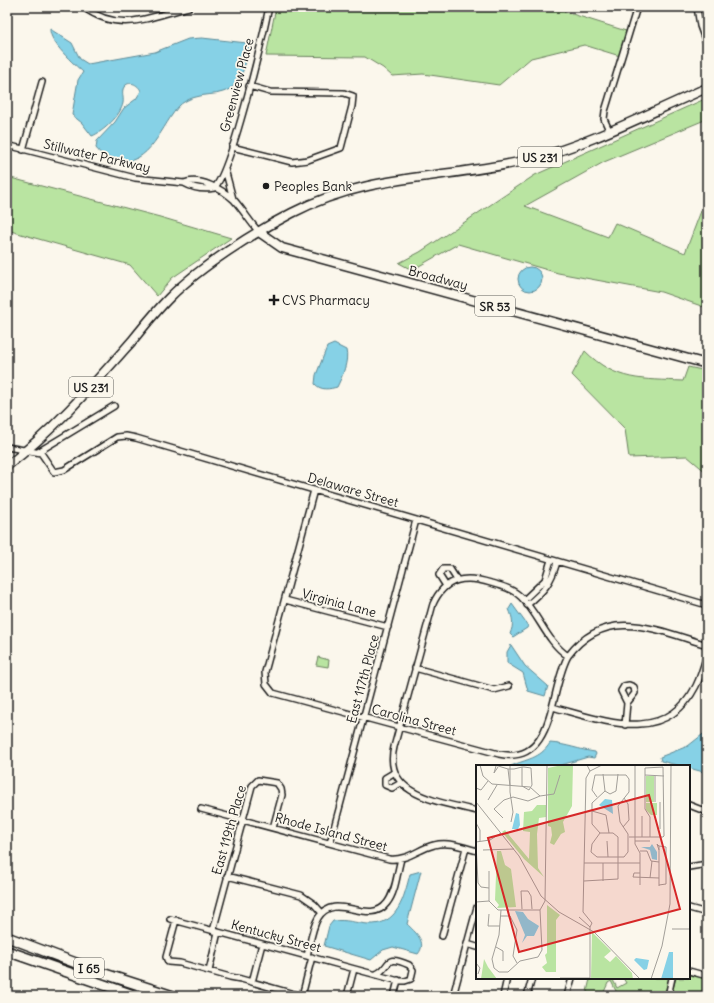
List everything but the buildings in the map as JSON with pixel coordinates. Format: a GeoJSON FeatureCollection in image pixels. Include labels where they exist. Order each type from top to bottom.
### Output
{"type":"FeatureCollection","features":[{"type":"Feature","properties":{"kind":"highway","name":"I 65"},"geometry":{"type":"LineString","coordinates":[[7,937],[105,974],[173,996]]}},
{"type":"Feature","properties":{"kind":"highway","name":"I 65"},"geometry":{"type":"LineString","coordinates":[[7,951],[136,996]]}},
{"type":"Feature","properties":{"kind":"main road","name":"US 231"},"geometry":{"type":"LineString","coordinates":[[7,466],[28,450],[92,386],[170,297],[202,270],[259,232],[310,204],[338,193],[403,178],[526,160],[560,150],[707,88]]}},
{"type":"Feature","properties":{"kind":"main road","name":"Broadway"},"geometry":{"type":"LineString","coordinates":[[259,232],[282,248],[707,364]]}},
{"type":"Feature","properties":{"kind":"street"},"geometry":{"type":"LineString","coordinates":[[83,7],[102,18],[117,23],[132,22],[189,7]]}},
{"type":"Feature","properties":{"kind":"street","name":"Greenview Place"},"geometry":{"type":"LineString","coordinates":[[214,188],[219,183],[232,147],[269,7]]}},
{"type":"Feature","properties":{"kind":"street"},"geometry":{"type":"LineString","coordinates":[[608,130],[604,119],[605,111],[617,67],[629,38],[637,7]]}},
{"type":"Feature","properties":{"kind":"street"},"geometry":{"type":"LineString","coordinates":[[697,7],[700,26],[707,45]]}},
{"type":"Feature","properties":{"kind":"street"},"geometry":{"type":"LineString","coordinates":[[23,150],[42,82]]}},
{"type":"Feature","properties":{"kind":"street"},"geometry":{"type":"LineString","coordinates":[[232,147],[292,162],[308,160],[341,148],[352,106],[353,96],[344,93],[270,92],[249,86]]}},
{"type":"Feature","properties":{"kind":"street","name":"Stillwater Parkway"},"geometry":{"type":"LineString","coordinates":[[7,146],[135,178],[184,183],[207,189],[214,188],[233,199],[259,232]]}},
{"type":"Feature","properties":{"kind":"street"},"geometry":{"type":"LineString","coordinates":[[225,169],[233,199]]}},
{"type":"Feature","properties":{"kind":"street"},"geometry":{"type":"LineString","coordinates":[[7,447],[38,452],[114,406]]}},
{"type":"Feature","properties":{"kind":"street","name":"Delaware Street"},"geometry":{"type":"LineString","coordinates":[[38,452],[54,472],[64,470],[117,437],[126,436],[707,605]]}},
{"type":"Feature","properties":{"kind":"street"},"geometry":{"type":"LineString","coordinates":[[285,600],[314,490]]}},
{"type":"Feature","properties":{"kind":"street","name":"East 117th Place"},"geometry":{"type":"LineString","coordinates":[[330,843],[416,520]]}},
{"type":"Feature","properties":{"kind":"street"},"geometry":{"type":"LineString","coordinates":[[524,600],[545,580],[552,560]]}},
{"type":"Feature","properties":{"kind":"street"},"geometry":{"type":"LineString","coordinates":[[527,605],[548,585],[553,577],[558,562]]}},
{"type":"Feature","properties":{"kind":"street"},"geometry":{"type":"LineString","coordinates":[[446,586],[439,575],[443,569],[450,569],[457,580]]}},
{"type":"Feature","properties":{"kind":"street"},"geometry":{"type":"LineString","coordinates":[[476,811],[418,795],[401,783],[392,763],[399,727],[433,604],[439,593],[446,586],[457,580],[470,578],[493,583],[510,589],[524,600],[551,642],[568,656],[576,647],[590,636],[608,627],[619,625],[639,626],[707,645]]}},
{"type":"Feature","properties":{"kind":"street","name":"Virginia Lane"},"geometry":{"type":"LineString","coordinates":[[285,600],[388,627]]}},
{"type":"Feature","properties":{"kind":"street","name":"Carolina Street"},"geometry":{"type":"LineString","coordinates":[[285,600],[265,672],[265,681],[268,687],[277,695],[509,755],[520,754],[535,746],[541,738],[546,728],[562,670],[568,656]]}},
{"type":"Feature","properties":{"kind":"street"},"geometry":{"type":"LineString","coordinates":[[552,707],[625,725],[655,722],[677,709],[687,700],[696,686],[707,654]]}},
{"type":"Feature","properties":{"kind":"street"},"geometry":{"type":"LineString","coordinates":[[415,668],[494,690],[509,686]]}},
{"type":"Feature","properties":{"kind":"street"},"geometry":{"type":"LineString","coordinates":[[625,725],[627,702]]}},
{"type":"Feature","properties":{"kind":"street"},"geometry":{"type":"LineString","coordinates":[[395,772],[387,776],[384,782],[392,788],[401,783]]}},
{"type":"Feature","properties":{"kind":"street","name":"East 119th Place"},"geometry":{"type":"LineString","coordinates":[[209,971],[227,876],[242,820],[253,783],[262,779],[276,783],[281,790],[282,795],[273,828]]}},
{"type":"Feature","properties":{"kind":"street"},"geometry":{"type":"LineString","coordinates":[[690,805],[707,812]]}},
{"type":"Feature","properties":{"kind":"street","name":"Rhode Island Street"},"geometry":{"type":"LineString","coordinates":[[201,809],[389,859],[401,859],[438,844],[448,843],[476,851]]}},
{"type":"Feature","properties":{"kind":"street"},"geometry":{"type":"LineString","coordinates":[[442,936],[466,848]]}},
{"type":"Feature","properties":{"kind":"street"},"geometry":{"type":"LineString","coordinates":[[209,971],[301,996],[316,922],[322,913],[337,906],[371,912],[384,907],[392,894],[401,859]]}},
{"type":"Feature","properties":{"kind":"street"},"geometry":{"type":"LineString","coordinates":[[690,867],[707,864]]}},
{"type":"Feature","properties":{"kind":"street"},"geometry":{"type":"LineString","coordinates":[[227,876],[301,895],[314,904],[322,913]]}},
{"type":"Feature","properties":{"kind":"street"},"geometry":{"type":"LineString","coordinates":[[690,908],[707,913]]}},
{"type":"Feature","properties":{"kind":"street"},"geometry":{"type":"LineString","coordinates":[[453,996],[476,911]]}},
{"type":"Feature","properties":{"kind":"street","name":"Kentucky Street"},"geometry":{"type":"LineString","coordinates":[[209,971],[180,963],[168,962],[166,960],[173,920],[398,980]]}},
{"type":"Feature","properties":{"kind":"street"},"geometry":{"type":"LineString","coordinates":[[252,982],[262,944]]}},
{"type":"Feature","properties":{"kind":"street"},"geometry":{"type":"LineString","coordinates":[[467,944],[476,947]]}},
{"type":"Feature","properties":{"kind":"street"},"geometry":{"type":"LineString","coordinates":[[376,974],[380,973],[390,961],[407,964],[412,967],[413,974],[411,979],[405,981],[398,980],[394,996]]}},
{"type":"Feature","properties":{"kind":"street"},"geometry":{"type":"LineString","coordinates":[[347,996],[354,968]]}},
{"type":"Feature","properties":{"kind":"street"},"geometry":{"type":"LineString","coordinates":[[690,971],[707,976]]}},
{"type":"Feature","properties":{"kind":"street"},"geometry":{"type":"LineString","coordinates":[[503,996],[507,979]]}},
{"type":"Feature","properties":{"kind":"street"},"geometry":{"type":"LineString","coordinates":[[527,996],[532,979]]}},
{"type":"Feature","properties":{"kind":"street"},"geometry":{"type":"LineString","coordinates":[[567,996],[572,979]]}},
{"type":"Feature","properties":{"kind":"street"},"geometry":{"type":"LineString","coordinates":[[668,996],[672,979]]}},
{"type":"Feature","properties":{"kind":"green space"},"geometry":{"type":"Polygon","coordinates":[[[276,7],[550,7],[626,31],[620,56],[584,45],[531,58],[499,85],[423,74],[392,76],[383,68],[365,57],[266,56],[276,7]]]}},
{"type":"Feature","properties":{"kind":"green space"},"geometry":{"type":"Polygon","coordinates":[[[707,98],[707,119],[604,162],[525,206],[608,237],[615,223],[685,253],[701,211],[707,213],[707,308],[661,292],[558,273],[458,244],[412,270],[399,263],[420,252],[535,175],[707,98]]]}},
{"type":"Feature","properties":{"kind":"green space"},"geometry":{"type":"Polygon","coordinates":[[[7,177],[160,217],[231,238],[172,278],[157,296],[130,265],[7,230],[7,177]]]}},
{"type":"Feature","properties":{"kind":"green space"},"geometry":{"type":"Polygon","coordinates":[[[585,351],[596,361],[619,374],[642,379],[683,381],[688,367],[707,371],[707,473],[687,456],[629,458],[625,429],[572,375],[585,351]]]}},
{"type":"Feature","properties":{"kind":"green space"},"geometry":{"type":"Polygon","coordinates":[[[318,657],[329,660],[328,667],[316,665],[318,657]]]}},
{"type":"Feature","properties":{"kind":"green space"},"geometry":{"type":"Polygon","coordinates":[[[690,974],[707,979],[707,996],[671,996],[676,979],[690,979],[690,974]]]}},
{"type":"Feature","properties":{"kind":"green space"},"geometry":{"type":"Polygon","coordinates":[[[590,979],[614,979],[613,980],[617,988],[626,983],[624,979],[669,979],[664,996],[613,996],[617,993],[611,981],[608,983],[604,992],[606,996],[586,996],[590,979]]]}},
{"type":"Feature","properties":{"kind":"water"},"geometry":{"type":"Polygon","coordinates":[[[50,29],[72,43],[80,59],[88,64],[155,52],[188,39],[202,38],[247,43],[249,46],[242,73],[235,85],[223,92],[199,96],[183,103],[173,113],[154,143],[138,158],[128,161],[116,160],[104,156],[96,148],[97,141],[115,122],[124,108],[136,99],[141,91],[138,86],[131,83],[126,85],[123,89],[123,103],[119,113],[106,127],[92,136],[82,123],[72,115],[78,80],[83,72],[68,58],[53,40],[50,29]]]}},
{"type":"Feature","properties":{"kind":"water"},"geometry":{"type":"Polygon","coordinates":[[[530,267],[539,270],[542,279],[539,288],[530,291],[521,288],[518,279],[521,270],[530,267]]]}},
{"type":"Feature","properties":{"kind":"water"},"geometry":{"type":"Polygon","coordinates":[[[334,344],[346,350],[346,364],[337,387],[323,389],[315,384],[316,375],[327,347],[334,344]]]}},
{"type":"Feature","properties":{"kind":"water"},"geometry":{"type":"Polygon","coordinates":[[[512,604],[528,626],[513,637],[510,634],[512,622],[509,609],[512,604]]]}},
{"type":"Feature","properties":{"kind":"water"},"geometry":{"type":"Polygon","coordinates":[[[511,645],[525,666],[548,686],[545,696],[528,691],[523,673],[507,663],[507,652],[511,645]]]}},
{"type":"Feature","properties":{"kind":"water"},"geometry":{"type":"Polygon","coordinates":[[[707,731],[707,773],[690,768],[690,765],[677,765],[661,761],[660,757],[688,746],[707,731]]]}},
{"type":"Feature","properties":{"kind":"water"},"geometry":{"type":"Polygon","coordinates":[[[550,743],[595,752],[596,754],[594,758],[588,757],[561,765],[514,765],[532,758],[546,748],[550,743]]]}},
{"type":"Feature","properties":{"kind":"water"},"geometry":{"type":"Polygon","coordinates":[[[421,871],[407,924],[417,934],[421,941],[421,950],[418,954],[393,947],[383,950],[371,960],[324,946],[329,926],[333,921],[368,924],[378,923],[393,915],[402,900],[410,874],[421,871]]]}},
{"type":"Feature","properties":{"kind":"place","name":"Peoples Bank"},"geometry":{"type":"Point","coordinates":[266,186]}},
{"type":"Feature","properties":{"kind":"place","name":"CVS Pharmacy"},"geometry":{"type":"Point","coordinates":[274,300]}}]}
